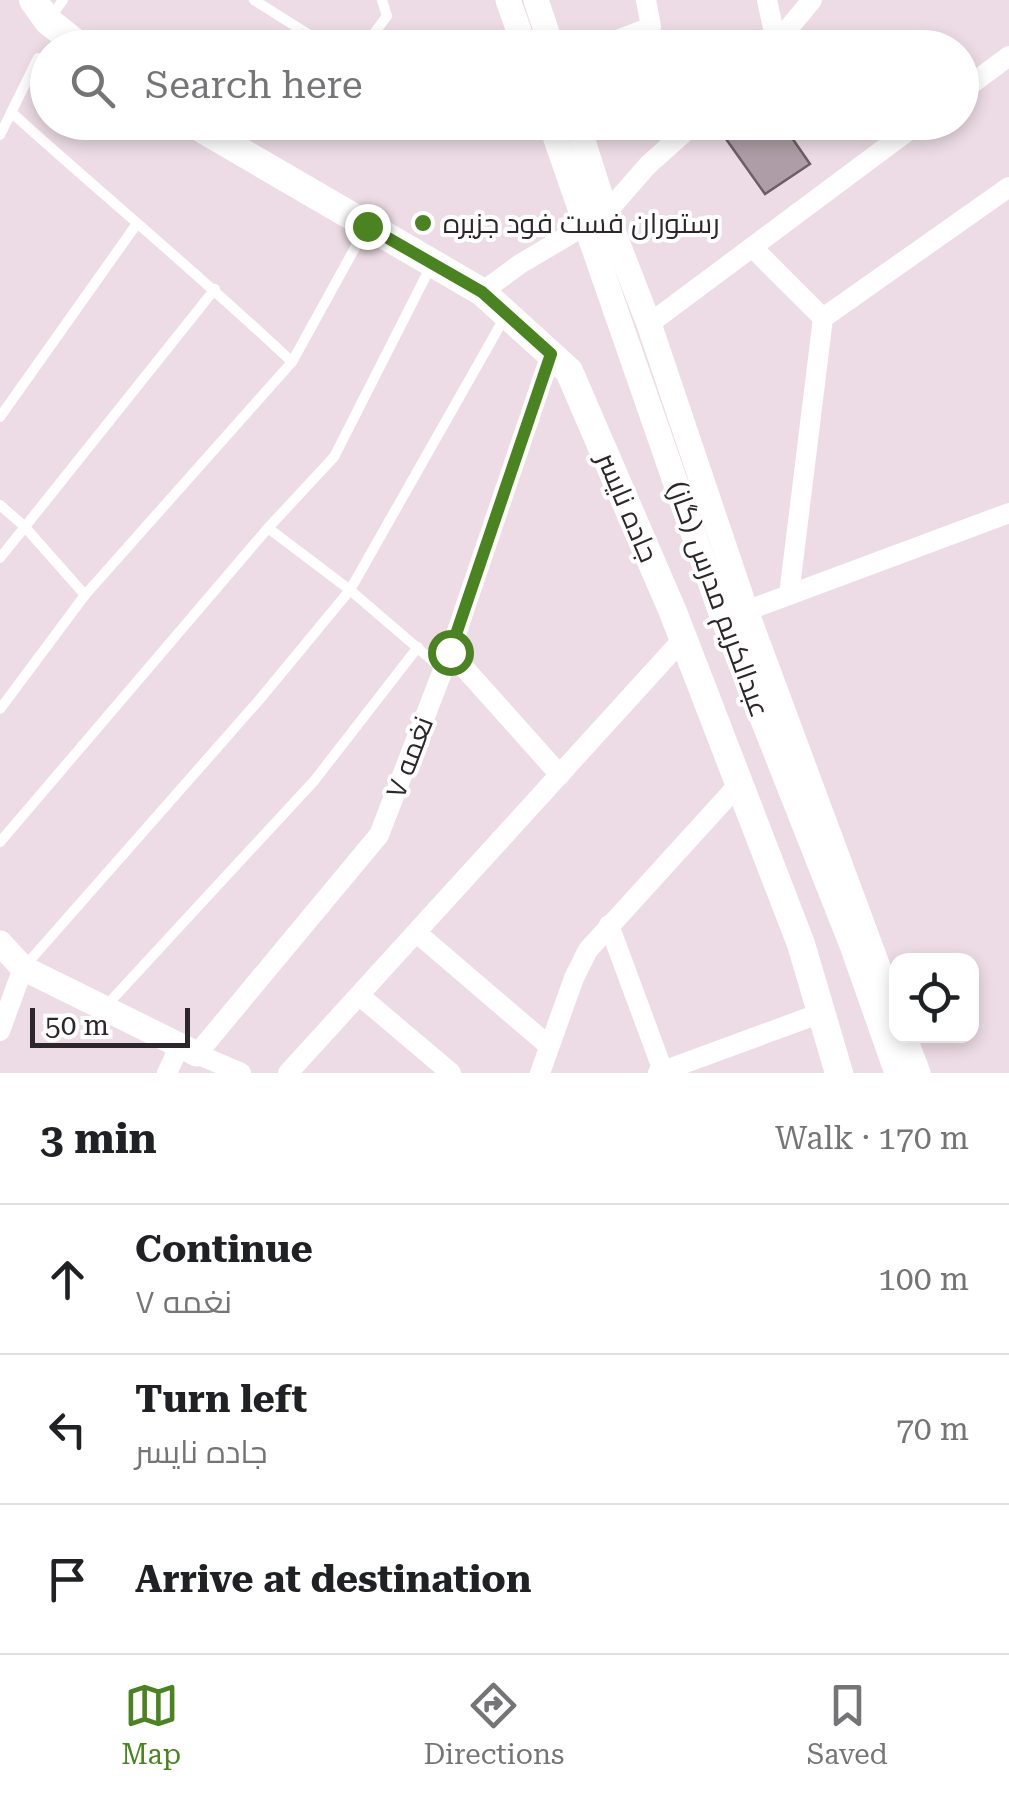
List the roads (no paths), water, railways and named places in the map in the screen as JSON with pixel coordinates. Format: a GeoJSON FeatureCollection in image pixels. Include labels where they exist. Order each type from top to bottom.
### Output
{"type":"FeatureCollection","features":[{"type":"Feature","properties":{"kind":"main road"},"geometry":{"type":"LineString","coordinates":[[48,7],[67,30]]}},
{"type":"Feature","properties":{"kind":"main road","name":"جاده نایسر"},"geometry":{"type":"LineString","coordinates":[[221,140],[482,292],[568,371],[683,639],[801,944],[839,1073]]}},
{"type":"Feature","properties":{"kind":"street"},"geometry":{"type":"LineString","coordinates":[[508,0],[519,30]]}},
{"type":"Feature","properties":{"kind":"street"},"geometry":{"type":"LineString","coordinates":[[536,0],[546,30]]}},
{"type":"Feature","properties":{"kind":"street"},"geometry":{"type":"LineString","coordinates":[[643,30],[651,27],[646,0]]}},
{"type":"Feature","properties":{"kind":"street"},"geometry":{"type":"LineString","coordinates":[[767,0],[772,30]]}},
{"type":"Feature","properties":{"kind":"street"},"geometry":{"type":"LineString","coordinates":[[787,30],[812,0]]}},
{"type":"Feature","properties":{"kind":"street"},"geometry":{"type":"LineString","coordinates":[[979,78],[1009,56]]}},
{"type":"Feature","properties":{"kind":"street","name":"عبدالکریم مدرس (گاز)"},"geometry":{"type":"LineString","coordinates":[[559,140],[650,324],[746,611],[889,996]]}},
{"type":"Feature","properties":{"kind":"street","name":"عبدالکریم مدرس (گاز)"},"geometry":{"type":"LineString","coordinates":[[581,140],[596,218],[723,618],[853,948],[897,1073]]}},
{"type":"Feature","properties":{"kind":"street"},"geometry":{"type":"LineString","coordinates":[[482,292],[596,218],[676,140]]}},
{"type":"Feature","properties":{"kind":"street"},"geometry":{"type":"LineString","coordinates":[[650,324],[896,140]]}},
{"type":"Feature","properties":{"kind":"street"},"geometry":{"type":"LineString","coordinates":[[789,595],[823,318],[1009,187]]}},
{"type":"Feature","properties":{"kind":"street"},"geometry":{"type":"LineString","coordinates":[[752,247],[823,318]]}},
{"type":"Feature","properties":{"kind":"street","name":"نغمه ۷"},"geometry":{"type":"LineString","coordinates":[[167,1073],[379,835],[446,661],[551,354]]}},
{"type":"Feature","properties":{"kind":"street"},"geometry":{"type":"LineString","coordinates":[[746,611],[1009,513]]}},
{"type":"Feature","properties":{"kind":"street"},"geometry":{"type":"LineString","coordinates":[[288,1073],[683,639]]}},
{"type":"Feature","properties":{"kind":"street"},"geometry":{"type":"LineString","coordinates":[[446,661],[560,775]]}},
{"type":"Feature","properties":{"kind":"street"},"geometry":{"type":"LineString","coordinates":[[540,1073],[588,950],[739,784]]}},
{"type":"Feature","properties":{"kind":"street"},"geometry":{"type":"LineString","coordinates":[[609,925],[660,1072],[821,1014]]}},
{"type":"Feature","properties":{"kind":"street"},"geometry":{"type":"LineString","coordinates":[[418,933],[549,1046]]}},
{"type":"Feature","properties":{"kind":"street"},"geometry":{"type":"LineString","coordinates":[[0,943],[23,968],[74,996],[106,1006],[241,1073]]}},
{"type":"Feature","properties":{"kind":"street"},"geometry":{"type":"LineString","coordinates":[[0,1031],[23,968]]}},
{"type":"Feature","properties":{"kind":"street"},"geometry":{"type":"LineString","coordinates":[[360,996],[451,1073]]}},
{"type":"Feature","properties":{"kind":"street"},"geometry":{"type":"LineString","coordinates":[[907,1043],[918,1073]]}},
{"type":"Feature","properties":{"kind":"lane"},"geometry":{"type":"LineString","coordinates":[[254,0],[302,30]]}},
{"type":"Feature","properties":{"kind":"lane"},"geometry":{"type":"LineString","coordinates":[[376,30],[386,16],[382,0]]}},
{"type":"Feature","properties":{"kind":"lane"},"geometry":{"type":"LineString","coordinates":[[0,135],[30,74]]}},
{"type":"Feature","properties":{"kind":"lane"},"geometry":{"type":"LineString","coordinates":[[11,112],[30,129]]}},
{"type":"Feature","properties":{"kind":"lane"},"geometry":{"type":"LineString","coordinates":[[42,140],[136,225],[216,289],[292,362]]}},
{"type":"Feature","properties":{"kind":"lane"},"geometry":{"type":"LineString","coordinates":[[0,417],[136,225]]}},
{"type":"Feature","properties":{"kind":"lane"},"geometry":{"type":"LineString","coordinates":[[0,708],[86,595],[292,362],[367,226]]}},
{"type":"Feature","properties":{"kind":"lane"},"geometry":{"type":"LineString","coordinates":[[0,842],[268,528],[334,457],[432,263]]}},
{"type":"Feature","properties":{"kind":"lane"},"geometry":{"type":"LineString","coordinates":[[0,558],[216,289]]}},
{"type":"Feature","properties":{"kind":"lane"},"geometry":{"type":"LineString","coordinates":[[23,968],[260,699],[350,590],[506,314]]}},
{"type":"Feature","properties":{"kind":"lane"},"geometry":{"type":"LineString","coordinates":[[0,505],[86,595]]}},
{"type":"Feature","properties":{"kind":"lane"},"geometry":{"type":"LineString","coordinates":[[268,528],[418,647],[446,661]]}},
{"type":"Feature","properties":{"kind":"lane"},"geometry":{"type":"LineString","coordinates":[[106,1006],[314,781],[418,647]]}},
{"type":"Feature","properties":{"kind":"place","name":"رستوران فست فود جزیره"},"geometry":{"type":"Point","coordinates":[423,223]}}]}
